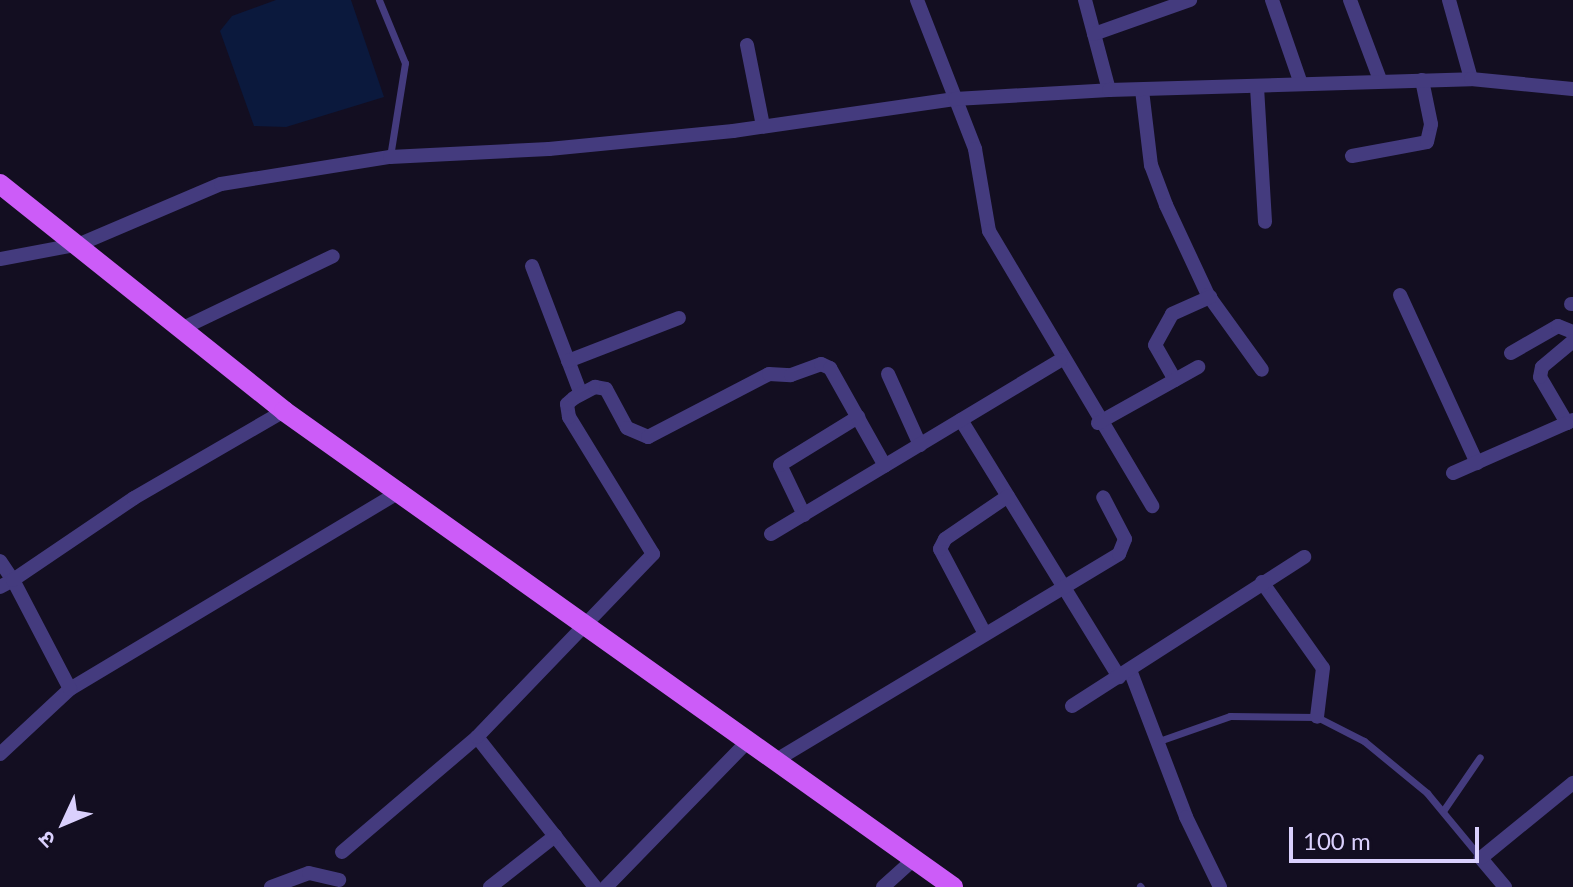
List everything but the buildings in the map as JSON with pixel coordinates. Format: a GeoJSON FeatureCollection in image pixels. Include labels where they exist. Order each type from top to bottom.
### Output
{"type":"FeatureCollection","features":[{"type":"Feature","properties":{"kind":"main road"},"geometry":{"type":"LineString","coordinates":[[0,184],[80,244],[284,411],[750,739],[953,887]]}},
{"type":"Feature","properties":{"kind":"street"},"geometry":{"type":"LineString","coordinates":[[917,0],[975,149],[989,231],[1098,423],[1152,506]]}},
{"type":"Feature","properties":{"kind":"street"},"geometry":{"type":"LineString","coordinates":[[1085,0],[1109,90]]}},
{"type":"Feature","properties":{"kind":"street"},"geometry":{"type":"LineString","coordinates":[[1094,34],[1190,0]]}},
{"type":"Feature","properties":{"kind":"street"},"geometry":{"type":"LineString","coordinates":[[1272,0],[1300,81]]}},
{"type":"Feature","properties":{"kind":"street"},"geometry":{"type":"LineString","coordinates":[[1350,0],[1380,80]]}},
{"type":"Feature","properties":{"kind":"street"},"geometry":{"type":"LineString","coordinates":[[1449,0],[1471,79]]}},
{"type":"Feature","properties":{"kind":"street"},"geometry":{"type":"LineString","coordinates":[[747,45],[763,126]]}},
{"type":"Feature","properties":{"kind":"street"},"geometry":{"type":"LineString","coordinates":[[0,259],[80,244],[145,212],[221,184],[390,157],[549,149],[763,126],[955,99],[1109,90],[1257,87],[1300,81],[1471,79],[1573,89]]}},
{"type":"Feature","properties":{"kind":"street"},"geometry":{"type":"LineString","coordinates":[[1352,156],[1427,142],[1431,124],[1422,80]]}},
{"type":"Feature","properties":{"kind":"street"},"geometry":{"type":"LineString","coordinates":[[1257,87],[1265,222]]}},
{"type":"Feature","properties":{"kind":"street"},"geometry":{"type":"LineString","coordinates":[[1142,90],[1157,182],[1210,297],[1262,370]]}},
{"type":"Feature","properties":{"kind":"street"},"geometry":{"type":"LineString","coordinates":[[183,328],[333,256]]}},
{"type":"Feature","properties":{"kind":"street"},"geometry":{"type":"LineString","coordinates":[[532,266],[581,394]]}},
{"type":"Feature","properties":{"kind":"street"},"geometry":{"type":"LineString","coordinates":[[1400,295],[1477,463]]}},
{"type":"Feature","properties":{"kind":"street"},"geometry":{"type":"LineString","coordinates":[[1175,380],[1155,345],[1172,314],[1210,297]]}},
{"type":"Feature","properties":{"kind":"street"},"geometry":{"type":"LineString","coordinates":[[568,361],[679,318]]}},
{"type":"Feature","properties":{"kind":"street"},"geometry":{"type":"LineString","coordinates":[[1511,353],[1558,326],[1573,332]]}},
{"type":"Feature","properties":{"kind":"street"},"geometry":{"type":"LineString","coordinates":[[1453,473],[1570,422],[1540,377],[1542,367],[1573,341]]}},
{"type":"Feature","properties":{"kind":"street"},"geometry":{"type":"LineString","coordinates":[[771,534],[1061,360]]}},
{"type":"Feature","properties":{"kind":"street"},"geometry":{"type":"LineString","coordinates":[[342,852],[477,737],[653,554],[569,417],[567,404],[581,394],[606,389],[627,428],[648,437],[769,374],[791,375],[821,364],[830,368],[885,466]]}},
{"type":"Feature","properties":{"kind":"street"},"geometry":{"type":"LineString","coordinates":[[1098,423],[1198,367]]}},
{"type":"Feature","properties":{"kind":"street"},"geometry":{"type":"LineString","coordinates":[[888,374],[920,445]]}},
{"type":"Feature","properties":{"kind":"street"},"geometry":{"type":"LineString","coordinates":[[6,583],[134,498],[284,411]]}},
{"type":"Feature","properties":{"kind":"street"},"geometry":{"type":"LineString","coordinates":[[804,515],[780,465],[858,417]]}},
{"type":"Feature","properties":{"kind":"street"},"geometry":{"type":"LineString","coordinates":[[961,420],[1062,584],[1124,673],[1159,741],[1186,817],[1220,887]]}},
{"type":"Feature","properties":{"kind":"street"},"geometry":{"type":"LineString","coordinates":[[0,754],[70,689],[401,491]]}},
{"type":"Feature","properties":{"kind":"street"},"geometry":{"type":"LineString","coordinates":[[984,632],[940,549],[945,539],[1008,496]]}},
{"type":"Feature","properties":{"kind":"street"},"geometry":{"type":"LineString","coordinates":[[778,759],[1126,548],[1103,497]]}},
{"type":"Feature","properties":{"kind":"street"},"geometry":{"type":"LineString","coordinates":[[1072,706],[1304,557]]}},
{"type":"Feature","properties":{"kind":"street"},"geometry":{"type":"LineString","coordinates":[[0,561],[6,583],[70,689]]}},
{"type":"Feature","properties":{"kind":"street"},"geometry":{"type":"LineString","coordinates":[[1262,582],[1323,668],[1317,717]]}},
{"type":"Feature","properties":{"kind":"street"},"geometry":{"type":"LineString","coordinates":[[477,737],[595,887]]}},
{"type":"Feature","properties":{"kind":"street"},"geometry":{"type":"LineString","coordinates":[[606,887],[750,739]]}},
{"type":"Feature","properties":{"kind":"street"},"geometry":{"type":"LineString","coordinates":[[1505,887],[1481,858],[1573,783]]}},
{"type":"Feature","properties":{"kind":"street"},"geometry":{"type":"LineString","coordinates":[[490,887],[555,836]]}},
{"type":"Feature","properties":{"kind":"street"},"geometry":{"type":"LineString","coordinates":[[883,887],[914,859]]}},
{"type":"Feature","properties":{"kind":"street"},"geometry":{"type":"LineString","coordinates":[[271,887],[309,873],[339,880]]}},
{"type":"Feature","properties":{"kind":"lane"},"geometry":{"type":"LineString","coordinates":[[379,0],[405,63],[390,157]]}},
{"type":"Feature","properties":{"kind":"lane"},"geometry":{"type":"LineString","coordinates":[[1159,741],[1230,716],[1317,717],[1364,741],[1443,811],[1481,858]]}},
{"type":"Feature","properties":{"kind":"lane"},"geometry":{"type":"LineString","coordinates":[[1443,811],[1480,757]]}},
{"type":"Feature","properties":{"kind":"water"},"geometry":{"type":"Polygon","coordinates":[[[276,0],[351,0],[384,97],[286,127],[254,126],[220,31],[232,16],[276,0]]]}}]}
